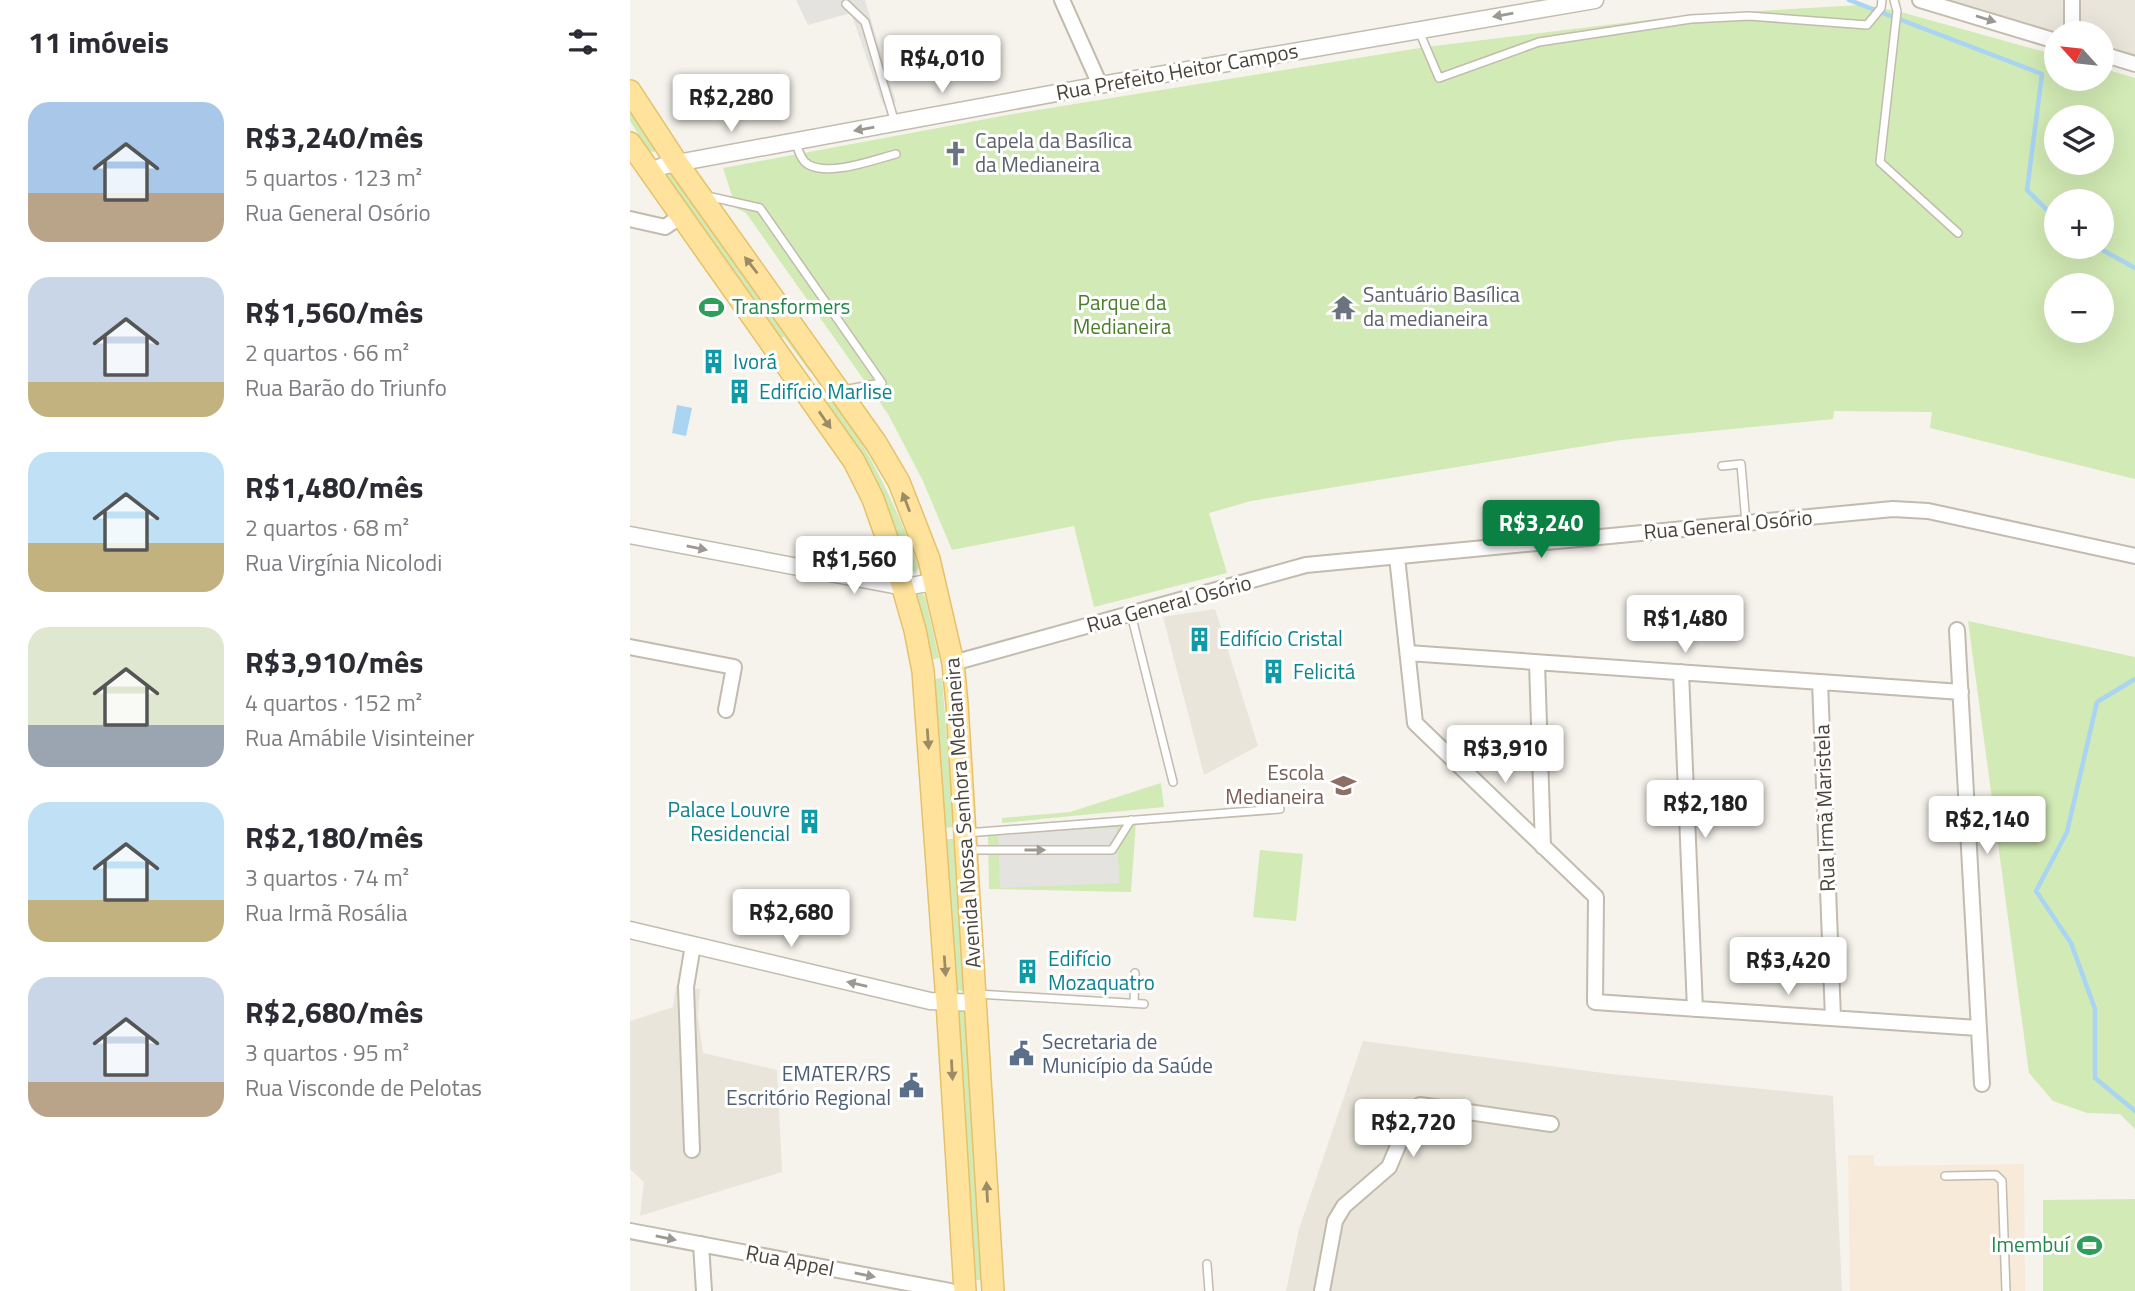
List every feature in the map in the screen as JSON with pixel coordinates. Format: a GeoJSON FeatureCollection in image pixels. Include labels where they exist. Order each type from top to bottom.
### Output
{"type":"FeatureCollection","features":[{"type":"Feature","properties":{"kind":"main road","name":"Avenida Nossa Senhora Medianeira"},"geometry":{"type":"LineString","coordinates":[[630,91],[677,163],[876,443],[899,482],[929,559],[953,663],[993,1291]]}},
{"type":"Feature","properties":{"kind":"main road","name":"Avenida Nossa Senhora Medianeira"},"geometry":{"type":"LineString","coordinates":[[630,143],[854,461],[873,499],[904,587],[923,671],[965,1291]]}},
{"type":"Feature","properties":{"kind":"main road"},"geometry":{"type":"LineString","coordinates":[[923,671],[953,663]]}},
{"type":"Feature","properties":{"kind":"street"},"geometry":{"type":"LineString","coordinates":[[1062,0],[1100,85]]}},
{"type":"Feature","properties":{"kind":"street","name":"Rua Prefeito Heitor Campos"},"geometry":{"type":"LineString","coordinates":[[650,172],[677,163],[1100,85],[1595,0]]}},
{"type":"Feature","properties":{"kind":"street"},"geometry":{"type":"LineString","coordinates":[[1920,0],[2044,36]]}},
{"type":"Feature","properties":{"kind":"street"},"geometry":{"type":"LineString","coordinates":[[2072,21],[2073,0]]}},
{"type":"Feature","properties":{"kind":"street"},"geometry":{"type":"LineString","coordinates":[[2114,58],[2135,64]]}},
{"type":"Feature","properties":{"kind":"street"},"geometry":{"type":"LineString","coordinates":[[630,219],[665,227],[681,216]]}},
{"type":"Feature","properties":{"kind":"street","name":"Rua General Osório"},"geometry":{"type":"LineString","coordinates":[[953,663],[1307,565],[1893,509],[1928,511],[2135,556]]}},
{"type":"Feature","properties":{"kind":"street"},"geometry":{"type":"LineString","coordinates":[[630,535],[904,587],[934,582]]}},
{"type":"Feature","properties":{"kind":"street"},"geometry":{"type":"LineString","coordinates":[[1397,557],[1415,723],[1596,897],[1595,1002],[1978,1028]]}},
{"type":"Feature","properties":{"kind":"street"},"geometry":{"type":"LineString","coordinates":[[1957,630],[1982,1084]]}},
{"type":"Feature","properties":{"kind":"street"},"geometry":{"type":"LineString","coordinates":[[630,648],[734,667],[726,710]]}},
{"type":"Feature","properties":{"kind":"street"},"geometry":{"type":"LineString","coordinates":[[1408,653],[1961,692]]}},
{"type":"Feature","properties":{"kind":"street"},"geometry":{"type":"LineString","coordinates":[[1537,663],[1544,847]]}},
{"type":"Feature","properties":{"kind":"street"},"geometry":{"type":"LineString","coordinates":[[1681,673],[1695,1009]]}},
{"type":"Feature","properties":{"kind":"street","name":"Rua Irmã Maristela"},"geometry":{"type":"LineString","coordinates":[[1820,682],[1833,1018]]}},
{"type":"Feature","properties":{"kind":"street"},"geometry":{"type":"LineString","coordinates":[[630,930],[930,1001],[976,999]]}},
{"type":"Feature","properties":{"kind":"street"},"geometry":{"type":"LineString","coordinates":[[692,1150],[686,987],[693,945]]}},
{"type":"Feature","properties":{"kind":"street"},"geometry":{"type":"LineString","coordinates":[[1322,1291],[1335,1221],[1344,1206],[1389,1167],[1410,1115],[1420,1105],[1551,1124]]}},
{"type":"Feature","properties":{"kind":"street","name":"Rua Appel"},"geometry":{"type":"LineString","coordinates":[[630,1231],[950,1291]]}},
{"type":"Feature","properties":{"kind":"street"},"geometry":{"type":"LineString","coordinates":[[701,1244],[704,1291]]}},
{"type":"Feature","properties":{"kind":"lane"},"geometry":{"type":"LineString","coordinates":[[1419,30],[1439,78],[1539,42],[1691,19],[1749,16],[1867,25],[1881,8],[1882,0]]}},
{"type":"Feature","properties":{"kind":"lane"},"geometry":{"type":"LineString","coordinates":[[1894,0],[1897,11],[1880,162],[1958,233]]}},
{"type":"Feature","properties":{"kind":"lane"},"geometry":{"type":"LineString","coordinates":[[846,4],[865,22],[895,123]]}},
{"type":"Feature","properties":{"kind":"lane"},"geometry":{"type":"LineString","coordinates":[[796,141],[799,154],[808,165],[829,169],[896,154]]}},
{"type":"Feature","properties":{"kind":"lane"},"geometry":{"type":"LineString","coordinates":[[700,195],[760,208],[882,383],[839,391]]}},
{"type":"Feature","properties":{"kind":"lane"},"geometry":{"type":"LineString","coordinates":[[1722,467],[1741,464],[1746,523]]}},
{"type":"Feature","properties":{"kind":"lane"},"geometry":{"type":"LineString","coordinates":[[1131,614],[1173,782]]}},
{"type":"Feature","properties":{"kind":"lane"},"geometry":{"type":"LineString","coordinates":[[966,842],[1131,820],[1280,809]]}},
{"type":"Feature","properties":{"kind":"lane"},"geometry":{"type":"LineString","coordinates":[[966,842],[1111,849],[1131,820]]}},
{"type":"Feature","properties":{"kind":"lane"},"geometry":{"type":"LineString","coordinates":[[1134,1003],[1135,973]]}},
{"type":"Feature","properties":{"kind":"lane"},"geometry":{"type":"LineString","coordinates":[[976,999],[1144,1004]]}},
{"type":"Feature","properties":{"kind":"lane"},"geometry":{"type":"LineString","coordinates":[[1945,1176],[1996,1175],[2002,1181],[2006,1291]]}},
{"type":"Feature","properties":{"kind":"lane"},"geometry":{"type":"LineString","coordinates":[[1207,1264],[1209,1291]]}},
{"type":"Feature","properties":{"kind":"shaded area"},"geometry":{"type":"Polygon","coordinates":[[[796,0],[865,0],[896,102],[883,105],[851,13],[808,25],[796,0]]]}},
{"type":"Feature","properties":{"kind":"shaded area"},"geometry":{"type":"Polygon","coordinates":[[[1920,0],[2135,0],[2135,64],[2114,58],[2114,21],[2044,21],[2044,37],[1920,0]]]}},
{"type":"Feature","properties":{"kind":"shaded area"},"geometry":{"type":"Polygon","coordinates":[[[1215,609],[1258,746],[1204,775],[1163,617],[1215,609]]]}},
{"type":"Feature","properties":{"kind":"shaded area"},"geometry":{"type":"Polygon","coordinates":[[[1117,828],[1119,883],[1000,888],[998,832],[1117,828]]]}},
{"type":"Feature","properties":{"kind":"shaded area"},"geometry":{"type":"Polygon","coordinates":[[[676,986],[700,989],[698,1017],[703,1053],[777,1070],[782,1172],[640,1216],[644,1182],[630,1169],[630,1021],[673,1007],[676,986]]]}},
{"type":"Feature","properties":{"kind":"shaded area"},"geometry":{"type":"Polygon","coordinates":[[[1363,1041],[1611,1074],[1833,1096],[1842,1291],[1286,1291],[1299,1229],[1363,1041]]]}},
{"type":"Feature","properties":{"kind":"shaded area"},"geometry":{"type":"Polygon","coordinates":[[[1848,1155],[1874,1155],[1874,1166],[2024,1164],[2025,1291],[1850,1291],[1848,1155]]]}},
{"type":"Feature","properties":{"kind":"green space","name":"Parque da Medianeira"},"geometry":{"type":"Polygon","coordinates":[[[1861,5],[1897,11],[2044,52],[2044,91],[2114,91],[2114,72],[2135,78],[2135,479],[1930,428],[1932,412],[1834,411],[1833,419],[1621,440],[1251,501],[1209,513],[1227,573],[1094,607],[1074,526],[952,550],[923,481],[888,414],[746,213],[736,208],[723,168],[1013,114],[1426,47],[1688,15],[1861,5]]]}},
{"type":"Feature","properties":{"kind":"green space"},"geometry":{"type":"Polygon","coordinates":[[[630,104],[657,150],[654,152],[649,151],[630,121],[630,104]]]}},
{"type":"Feature","properties":{"kind":"green space"},"geometry":{"type":"Polygon","coordinates":[[[670,173],[813,373],[784,337],[777,337],[664,177],[670,173]]]}},
{"type":"Feature","properties":{"kind":"green space"},"geometry":{"type":"Polygon","coordinates":[[[829,399],[836,401],[882,482],[919,567],[916,573],[909,570],[891,520],[826,404],[829,399]]]}},
{"type":"Feature","properties":{"kind":"green space"},"geometry":{"type":"Polygon","coordinates":[[[918,593],[925,597],[939,658],[930,660],[915,597],[918,593]]]}},
{"type":"Feature","properties":{"kind":"green space"},"geometry":{"type":"Polygon","coordinates":[[[1968,621],[2135,657],[2135,1129],[2120,1114],[2087,1113],[2053,1101],[2029,1073],[1968,621]]]}},
{"type":"Feature","properties":{"kind":"green space"},"geometry":{"type":"Polygon","coordinates":[[[942,678],[954,827],[945,828],[933,679],[942,678]]]}},
{"type":"Feature","properties":{"kind":"green space"},"geometry":{"type":"Polygon","coordinates":[[[1161,783],[1164,807],[1002,823],[1002,818],[1070,812],[1161,783]]]}},
{"type":"Feature","properties":{"kind":"green space"},"geometry":{"type":"Polygon","coordinates":[[[1136,821],[1131,892],[989,889],[988,834],[1136,821]]]}},
{"type":"Feature","properties":{"kind":"green space"},"geometry":{"type":"Polygon","coordinates":[[[946,839],[956,839],[964,989],[961,991],[956,989],[946,839]]]}},
{"type":"Feature","properties":{"kind":"green space"},"geometry":{"type":"Polygon","coordinates":[[[1260,850],[1303,854],[1296,921],[1253,917],[1260,850]]]}},
{"type":"Feature","properties":{"kind":"green space"},"geometry":{"type":"Polygon","coordinates":[[[965,1009],[973,1101],[982,1280],[971,1280],[958,1013],[958,1010],[965,1009]]]}},
{"type":"Feature","properties":{"kind":"green space","name":"Imembuí"},"geometry":{"type":"Polygon","coordinates":[[[2135,1199],[2135,1291],[2043,1291],[2043,1200],[2135,1199]]]}},
{"type":"Feature","properties":{"kind":"water"},"geometry":{"type":"Polygon","coordinates":[[[677,405],[692,408],[686,436],[672,433],[677,405]]]}},
{"type":"Feature","properties":{"kind":"waterway"},"geometry":{"type":"LineString","coordinates":[[1849,0],[2042,74],[2027,190],[2044,207]]}},
{"type":"Feature","properties":{"kind":"waterway"},"geometry":{"type":"LineString","coordinates":[[2114,256],[2135,268]]}},
{"type":"Feature","properties":{"kind":"waterway"},"geometry":{"type":"LineString","coordinates":[[2135,679],[2097,702],[2067,832],[2036,891],[2071,943],[2095,1009],[2095,1078],[2135,1111]]}},
{"type":"Feature","properties":{"kind":"place","name":"Capela da Basílica da Medianeira"},"geometry":{"type":"Point","coordinates":[955,153]}},
{"type":"Feature","properties":{"kind":"place","name":"Transformers"},"geometry":{"type":"Point","coordinates":[712,307]}},
{"type":"Feature","properties":{"kind":"place","name":"Santuário Basílica da medianeira"},"geometry":{"type":"Point","coordinates":[1343,307]}},
{"type":"Feature","properties":{"kind":"place","name":"Ivorá"},"geometry":{"type":"Point","coordinates":[713,362]}},
{"type":"Feature","properties":{"kind":"place","name":"Edifício Marlise"},"geometry":{"type":"Point","coordinates":[739,392]}},
{"type":"Feature","properties":{"kind":"place","name":"Edifício Cristal"},"geometry":{"type":"Point","coordinates":[1199,639]}},
{"type":"Feature","properties":{"kind":"place","name":"Felicitá"},"geometry":{"type":"Point","coordinates":[1273,672]}},
{"type":"Feature","properties":{"kind":"place","name":"Escola Medianeira"},"geometry":{"type":"Point","coordinates":[1344,785]}},
{"type":"Feature","properties":{"kind":"place","name":"Palace Louvre Residencial"},"geometry":{"type":"Point","coordinates":[810,822]}},
{"type":"Feature","properties":{"kind":"place","name":"Edifício Mozaquatro"},"geometry":{"type":"Point","coordinates":[1028,971]}},
{"type":"Feature","properties":{"kind":"place","name":"Secretaria de Município da Saúde"},"geometry":{"type":"Point","coordinates":[1022,1054]}},
{"type":"Feature","properties":{"kind":"place","name":"EMATER/RS Escritório Regional"},"geometry":{"type":"Point","coordinates":[911,1086]}},
{"type":"Feature","properties":{"kind":"place","name":"Imembuí"},"geometry":{"type":"Point","coordinates":[2089,1245]}}]}
